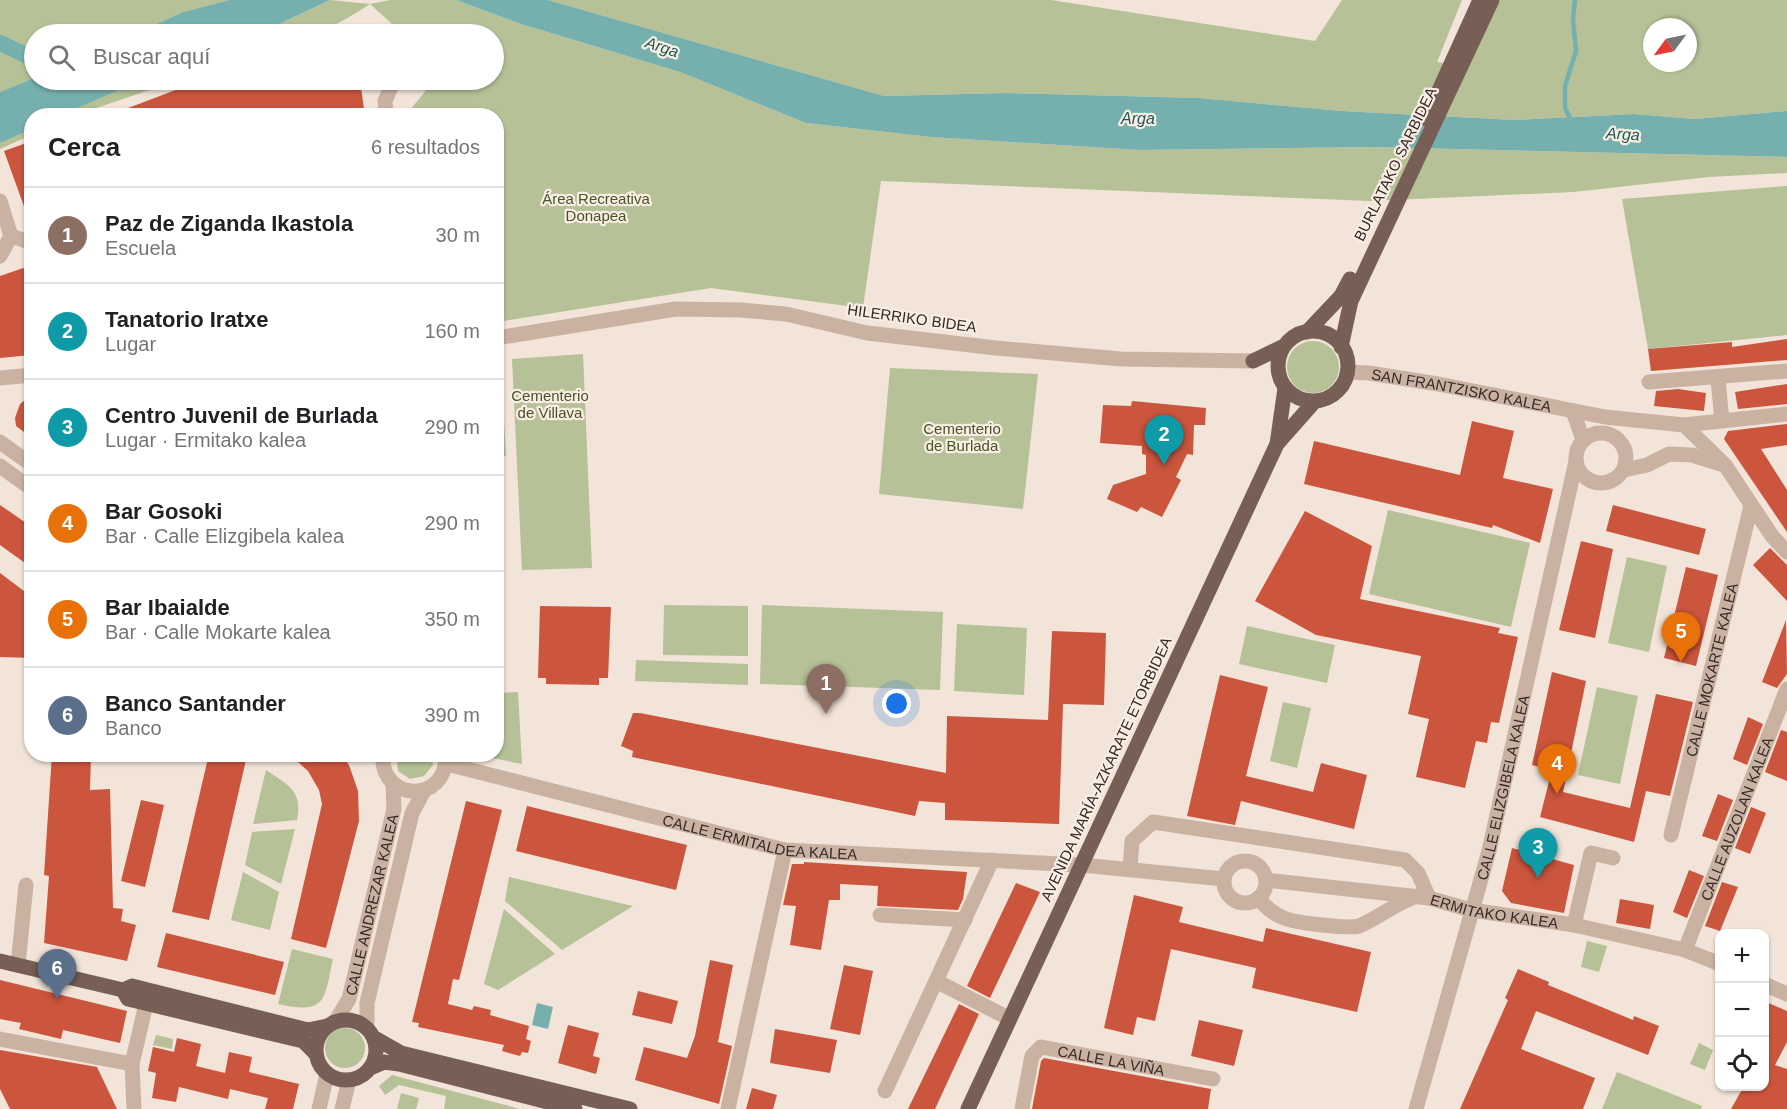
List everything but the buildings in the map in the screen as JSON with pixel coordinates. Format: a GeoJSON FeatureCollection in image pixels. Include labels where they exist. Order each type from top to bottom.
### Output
{"type":"FeatureCollection","features":[{"type":"Feature","properties":{"kind":"main road","name":"BURLATAKO SARBIDEA"},"geometry":{"type":"LineString","coordinates":[[1462,52],[1480,0]]}},
{"type":"Feature","properties":{"kind":"main road","name":"BURLATAKO SARBIDEA"},"geometry":{"type":"LineString","coordinates":[[1341,346],[1351,301],[1383,220],[1462,52],[1492,0]]}},
{"type":"Feature","properties":{"kind":"main road","name":"BURLATAKO SARBIDEA"},"geometry":{"type":"LineString","coordinates":[[1307,332],[1341,296],[1383,220]]}},
{"type":"Feature","properties":{"kind":"main road"},"geometry":{"type":"LineString","coordinates":[[1307,332],[1323,333],[1341,346],[1347,363],[1347,372],[1336,392],[1315,401],[1276,444],[1283,384],[1278,365],[1284,346],[1291,339],[1307,332]]}},
{"type":"Feature","properties":{"kind":"main road","name":"HILERRIKO BIDEA"},"geometry":{"type":"LineString","coordinates":[[1253,361],[1284,346]]}},
{"type":"Feature","properties":{"kind":"main road"},"geometry":{"type":"LineString","coordinates":[[1253,361],[1296,397],[1315,401]]}},
{"type":"Feature","properties":{"kind":"main road","name":"AVENIDA MARÍA-AZKARATE ETORBIDEA"},"geometry":{"type":"LineString","coordinates":[[968,1109],[1276,444]]}},
{"type":"Feature","properties":{"kind":"main road"},"geometry":{"type":"LineString","coordinates":[[0,961],[123,990],[132,986],[308,1030],[352,1020],[401,1053],[630,1109]]}},
{"type":"Feature","properties":{"kind":"main road"},"geometry":{"type":"LineString","coordinates":[[123,990],[128,999],[303,1041],[316,1054],[327,1074],[348,1080],[357,1078],[370,1068],[384,1062],[575,1109]]}},
{"type":"Feature","properties":{"kind":"main road"},"geometry":{"type":"LineString","coordinates":[[316,1054],[322,1032],[331,1024]]}},
{"type":"Feature","properties":{"kind":"main road"},"geometry":{"type":"LineString","coordinates":[[370,1032],[376,1054],[370,1068]]}},
{"type":"Feature","properties":{"kind":"street"},"geometry":{"type":"LineString","coordinates":[[385,108],[385,101],[390,90]]}},
{"type":"Feature","properties":{"kind":"street"},"geometry":{"type":"LineString","coordinates":[[0,201],[11,236],[0,256]]}},
{"type":"Feature","properties":{"kind":"street"},"geometry":{"type":"LineString","coordinates":[[11,236],[24,240]]}},
{"type":"Feature","properties":{"kind":"street","name":"HILERRIKO BIDEA"},"geometry":{"type":"LineString","coordinates":[[504,337],[676,309],[740,310],[786,314],[867,333],[996,348],[1121,359],[1253,361]]}},
{"type":"Feature","properties":{"kind":"street"},"geometry":{"type":"LineString","coordinates":[[1649,382],[1718,379],[1787,371]]}},
{"type":"Feature","properties":{"kind":"street","name":"SAN FRANTZISKO KALEA"},"geometry":{"type":"LineString","coordinates":[[1347,372],[1403,378],[1605,417],[1684,425],[1787,414]]}},
{"type":"Feature","properties":{"kind":"street"},"geometry":{"type":"LineString","coordinates":[[0,378],[24,376]]}},
{"type":"Feature","properties":{"kind":"street"},"geometry":{"type":"LineString","coordinates":[[1718,379],[1722,421]]}},
{"type":"Feature","properties":{"kind":"street"},"geometry":{"type":"LineString","coordinates":[[1573,411],[1583,440]]}},
{"type":"Feature","properties":{"kind":"street"},"geometry":{"type":"LineString","coordinates":[[1602,434],[1605,417]]}},
{"type":"Feature","properties":{"kind":"street"},"geometry":{"type":"LineString","coordinates":[[1684,425],[1725,465],[1772,536],[1787,552]]}},
{"type":"Feature","properties":{"kind":"street"},"geometry":{"type":"LineString","coordinates":[[1624,470],[1626,456],[1623,445],[1617,438],[1602,434],[1590,435],[1583,440],[1577,450],[1576,461],[1586,478],[1599,484],[1611,482],[1624,470],[1647,465],[1669,454],[1692,455],[1725,465]]}},
{"type":"Feature","properties":{"kind":"street"},"geometry":{"type":"LineString","coordinates":[[0,442],[24,459]]}},
{"type":"Feature","properties":{"kind":"street","name":"CALLE ELIZGIBELA KALEA"},"geometry":{"type":"LineString","coordinates":[[1416,1109],[1491,841],[1576,461]]}},
{"type":"Feature","properties":{"kind":"street"},"geometry":{"type":"LineString","coordinates":[[0,466],[24,483]]}},
{"type":"Feature","properties":{"kind":"street","name":"CALLE MOKARTE KALEA"},"geometry":{"type":"LineString","coordinates":[[1671,835],[1751,506]]}},
{"type":"Feature","properties":{"kind":"street","name":"CALLE AUZOLAN KALEA"},"geometry":{"type":"LineString","coordinates":[[1685,950],[1787,689]]}},
{"type":"Feature","properties":{"kind":"street"},"geometry":{"type":"LineString","coordinates":[[383,762],[393,784],[413,792],[424,791]]}},
{"type":"Feature","properties":{"kind":"street","name":"CALLE ANDREZAR KALEA"},"geometry":{"type":"LineString","coordinates":[[370,1032],[367,1003],[409,824],[424,791],[439,781],[445,762]]}},
{"type":"Feature","properties":{"kind":"street","name":"CALLE ERMITALDEA KALEA"},"geometry":{"type":"LineString","coordinates":[[457,762],[785,850],[1082,865]]}},
{"type":"Feature","properties":{"kind":"street","name":"CALLE ANDREZAR KALEA"},"geometry":{"type":"LineString","coordinates":[[331,1024],[349,999],[394,809],[393,784]]}},
{"type":"Feature","properties":{"kind":"street"},"geometry":{"type":"LineString","coordinates":[[1130,869],[1132,841],[1153,822],[1405,860],[1418,873],[1423,897],[1404,900],[1398,907],[1355,927],[1286,919],[1268,909],[1258,898]]}},
{"type":"Feature","properties":{"kind":"street"},"geometry":{"type":"LineString","coordinates":[[728,1109],[785,850]]}},
{"type":"Feature","properties":{"kind":"street"},"geometry":{"type":"LineString","coordinates":[[1574,925],[1591,853],[1613,858]]}},
{"type":"Feature","properties":{"kind":"street"},"geometry":{"type":"LineString","coordinates":[[885,1091],[992,860]]}},
{"type":"Feature","properties":{"kind":"street"},"geometry":{"type":"LineString","coordinates":[[1242,861],[1255,863],[1266,880],[1263,893],[1258,898],[1245,903],[1231,899],[1226,893],[1224,879],[1230,867],[1242,861]]}},
{"type":"Feature","properties":{"kind":"street"},"geometry":{"type":"LineString","coordinates":[[1082,865],[1224,879]]}},
{"type":"Feature","properties":{"kind":"street","name":"ERMITAKO KALEA"},"geometry":{"type":"LineString","coordinates":[[1266,880],[1423,897],[1471,910],[1574,925],[1685,950],[1715,962]]}},
{"type":"Feature","properties":{"kind":"street"},"geometry":{"type":"LineString","coordinates":[[18,965],[26,885]]}},
{"type":"Feature","properties":{"kind":"street"},"geometry":{"type":"LineString","coordinates":[[880,915],[965,920]]}},
{"type":"Feature","properties":{"kind":"street"},"geometry":{"type":"LineString","coordinates":[[936,981],[1010,1019]]}},
{"type":"Feature","properties":{"kind":"street"},"geometry":{"type":"LineString","coordinates":[[1769,986],[1787,994]]}},
{"type":"Feature","properties":{"kind":"street"},"geometry":{"type":"LineString","coordinates":[[134,1109],[132,1064],[146,1004]]}},
{"type":"Feature","properties":{"kind":"street"},"geometry":{"type":"LineString","coordinates":[[0,1039],[132,1064]]}},
{"type":"Feature","properties":{"kind":"street","name":"CALLE LA VIÑA"},"geometry":{"type":"LineString","coordinates":[[1022,1109],[1032,1056],[1041,1047],[1213,1079]]}},
{"type":"Feature","properties":{"kind":"street"},"geometry":{"type":"LineString","coordinates":[[319,1109],[327,1074]]}},
{"type":"Feature","properties":{"kind":"street"},"geometry":{"type":"LineString","coordinates":[[342,1109],[348,1080]]}},
{"type":"Feature","properties":{"kind":"green space"},"geometry":{"type":"Polygon","coordinates":[[[0,0],[229,0],[183,12],[156,24],[24,24],[24,82],[0,92],[0,0]]]}},
{"type":"Feature","properties":{"kind":"green space"},"geometry":{"type":"Polygon","coordinates":[[[330,0],[370,4],[336,24],[279,24],[330,0]]]}},
{"type":"Feature","properties":{"kind":"green space","name":"Área Recreativa Donapea"},"geometry":{"type":"Polygon","coordinates":[[[390,0],[456,0],[521,24],[680,72],[806,123],[931,137],[1139,150],[1373,147],[1787,157],[1787,173],[1709,177],[1573,192],[1370,201],[881,181],[863,308],[711,288],[504,321],[504,108],[412,108],[426,90],[504,90],[504,24],[392,24],[370,4],[390,0]]]}},
{"type":"Feature","properties":{"kind":"green space"},"geometry":{"type":"Polygon","coordinates":[[[548,0],[1051,0],[1315,41],[1342,0],[1462,0],[1437,62],[1462,66],[1490,0],[1787,0],[1787,111],[1695,119],[1634,114],[1515,120],[1342,111],[1199,98],[1006,93],[884,96],[548,0]]]}},
{"type":"Feature","properties":{"kind":"green space"},"geometry":{"type":"Polygon","coordinates":[[[114,90],[150,90],[97,108],[66,108],[114,90]]]}},
{"type":"Feature","properties":{"kind":"green space"},"geometry":{"type":"Polygon","coordinates":[[[24,123],[24,138],[0,149],[0,133],[24,123]]]}},
{"type":"Feature","properties":{"kind":"green space"},"geometry":{"type":"Polygon","coordinates":[[[1787,186],[1787,335],[1648,349],[1622,199],[1787,186]]]}},
{"type":"Feature","properties":{"kind":"green space"},"geometry":{"type":"Polygon","coordinates":[[[1308,341],[1318,341],[1332,348],[1339,367],[1332,386],[1318,393],[1308,393],[1298,389],[1291,382],[1287,372],[1287,362],[1291,352],[1298,345],[1308,341]]]}},
{"type":"Feature","properties":{"kind":"green space","name":"Cementerio de Villava"},"geometry":{"type":"Polygon","coordinates":[[[583,354],[592,568],[522,570],[512,359],[583,354]]]}},
{"type":"Feature","properties":{"kind":"green space","name":"Cementerio de Burlada"},"geometry":{"type":"Polygon","coordinates":[[[890,368],[1038,374],[1023,509],[879,494],[890,368]]]}},
{"type":"Feature","properties":{"kind":"green space"},"geometry":{"type":"Polygon","coordinates":[[[504,421],[506,456],[504,456],[504,421]]]}},
{"type":"Feature","properties":{"kind":"green space"},"geometry":{"type":"Polygon","coordinates":[[[1388,510],[1530,543],[1511,627],[1369,594],[1388,510]]]}},
{"type":"Feature","properties":{"kind":"green space"},"geometry":{"type":"Polygon","coordinates":[[[1627,557],[1667,566],[1649,652],[1608,643],[1627,557]]]}},
{"type":"Feature","properties":{"kind":"green space"},"geometry":{"type":"Polygon","coordinates":[[[664,605],[748,606],[748,656],[663,655],[664,605]]]}},
{"type":"Feature","properties":{"kind":"green space"},"geometry":{"type":"Polygon","coordinates":[[[762,605],[943,612],[940,690],[760,684],[762,605]]]}},
{"type":"Feature","properties":{"kind":"green space"},"geometry":{"type":"Polygon","coordinates":[[[957,624],[1027,628],[1024,695],[954,691],[957,624]]]}},
{"type":"Feature","properties":{"kind":"green space"},"geometry":{"type":"Polygon","coordinates":[[[1247,626],[1335,645],[1327,683],[1239,664],[1247,626]]]}},
{"type":"Feature","properties":{"kind":"green space"},"geometry":{"type":"Polygon","coordinates":[[[636,660],[748,664],[748,685],[635,681],[636,660]]]}},
{"type":"Feature","properties":{"kind":"green space"},"geometry":{"type":"Polygon","coordinates":[[[1597,687],[1638,696],[1620,784],[1578,775],[1597,687]]]}},
{"type":"Feature","properties":{"kind":"green space"},"geometry":{"type":"Polygon","coordinates":[[[518,692],[522,764],[504,760],[504,693],[518,692]]]}},
{"type":"Feature","properties":{"kind":"green space"},"geometry":{"type":"Polygon","coordinates":[[[1283,702],[1311,708],[1297,768],[1270,761],[1283,702]]]}},
{"type":"Feature","properties":{"kind":"green space"},"geometry":{"type":"Polygon","coordinates":[[[397,762],[433,762],[433,765],[424,776],[410,779],[398,771],[397,762]]]}},
{"type":"Feature","properties":{"kind":"green space"},"geometry":{"type":"Polygon","coordinates":[[[266,770],[292,789],[296,795],[297,820],[253,824],[266,770]]]}},
{"type":"Feature","properties":{"kind":"green space"},"geometry":{"type":"Polygon","coordinates":[[[295,829],[281,884],[245,865],[252,832],[295,829]]]}},
{"type":"Feature","properties":{"kind":"green space"},"geometry":{"type":"Polygon","coordinates":[[[243,872],[279,892],[270,930],[231,920],[243,872]]]}},
{"type":"Feature","properties":{"kind":"green space"},"geometry":{"type":"Polygon","coordinates":[[[509,877],[633,906],[562,950],[505,901],[509,877]]]}},
{"type":"Feature","properties":{"kind":"green space"},"geometry":{"type":"Polygon","coordinates":[[[504,909],[555,954],[498,990],[484,984],[504,909]]]}},
{"type":"Feature","properties":{"kind":"green space"},"geometry":{"type":"Polygon","coordinates":[[[1587,941],[1607,946],[1599,972],[1581,967],[1587,941]]]}},
{"type":"Feature","properties":{"kind":"green space"},"geometry":{"type":"Polygon","coordinates":[[[292,949],[333,959],[325,994],[315,1005],[294,1007],[278,1004],[292,949]]]}},
{"type":"Feature","properties":{"kind":"green space"},"geometry":{"type":"Polygon","coordinates":[[[345,1028],[353,1029],[359,1034],[364,1040],[364,1056],[359,1062],[353,1067],[345,1068],[337,1067],[331,1062],[326,1056],[325,1048],[326,1040],[331,1034],[337,1029],[345,1028]]]}},
{"type":"Feature","properties":{"kind":"green space"},"geometry":{"type":"Polygon","coordinates":[[[156,1035],[173,1039],[172,1049],[153,1045],[156,1035]]]}},
{"type":"Feature","properties":{"kind":"green space"},"geometry":{"type":"Polygon","coordinates":[[[1699,1043],[1713,1050],[1705,1070],[1690,1064],[1699,1043]]]}},
{"type":"Feature","properties":{"kind":"green space"},"geometry":{"type":"Polygon","coordinates":[[[1617,1072],[1702,1106],[1701,1109],[1602,1109],[1617,1072]]]}},
{"type":"Feature","properties":{"kind":"green space"},"geometry":{"type":"Polygon","coordinates":[[[392,1075],[520,1109],[444,1109],[446,1096],[399,1085],[385,1095],[379,1086],[392,1075]]]}},
{"type":"Feature","properties":{"kind":"green space"},"geometry":{"type":"Polygon","coordinates":[[[401,1093],[419,1098],[416,1109],[397,1109],[401,1093]]]}},
{"type":"Feature","properties":{"kind":"water"},"geometry":{"type":"Polygon","coordinates":[[[229,0],[330,0],[279,24],[156,24],[183,12],[229,0]]]}},
{"type":"Feature","properties":{"kind":"water","name":"Arga"},"geometry":{"type":"Polygon","coordinates":[[[456,0],[548,0],[884,96],[1006,93],[1199,98],[1342,111],[1515,120],[1634,114],[1695,119],[1787,111],[1787,157],[1373,147],[1139,150],[931,137],[806,123],[680,72],[521,24],[456,0]]]}},
{"type":"Feature","properties":{"kind":"water"},"geometry":{"type":"Polygon","coordinates":[[[24,82],[24,90],[119,90],[77,108],[24,108],[24,132],[0,143],[0,92],[24,82]]]}},
{"type":"Feature","properties":{"kind":"water"},"geometry":{"type":"Polygon","coordinates":[[[537,1003],[553,1007],[548,1029],[532,1025],[537,1003]]]}},
{"type":"Feature","properties":{"kind":"waterway"},"geometry":{"type":"LineString","coordinates":[[1572,122],[1565,108],[1565,86],[1576,51],[1573,19],[1575,0]]}},
{"type":"Feature","properties":{"kind":"waterway"},"geometry":{"type":"LineString","coordinates":[[0,43],[24,54]]}},
{"type":"Feature","properties":{"kind":"place","name":"Tanatorio Iratxe"},"geometry":{"type":"Point","coordinates":[1164,465]}},
{"type":"Feature","properties":{"kind":"place","name":"Bar Ibaialde"},"geometry":{"type":"Point","coordinates":[1681,662]}},
{"type":"Feature","properties":{"kind":"place","name":"Paz de Ziganda Ikastola"},"geometry":{"type":"Point","coordinates":[826,714]}},
{"type":"Feature","properties":{"kind":"place","name":"Bar Gosoki"},"geometry":{"type":"Point","coordinates":[1557,794]}},
{"type":"Feature","properties":{"kind":"place","name":"Centro Juvenil de Burlada"},"geometry":{"type":"Point","coordinates":[1538,878]}},
{"type":"Feature","properties":{"kind":"place","name":"Banco Santander"},"geometry":{"type":"Point","coordinates":[57,999]}}]}
